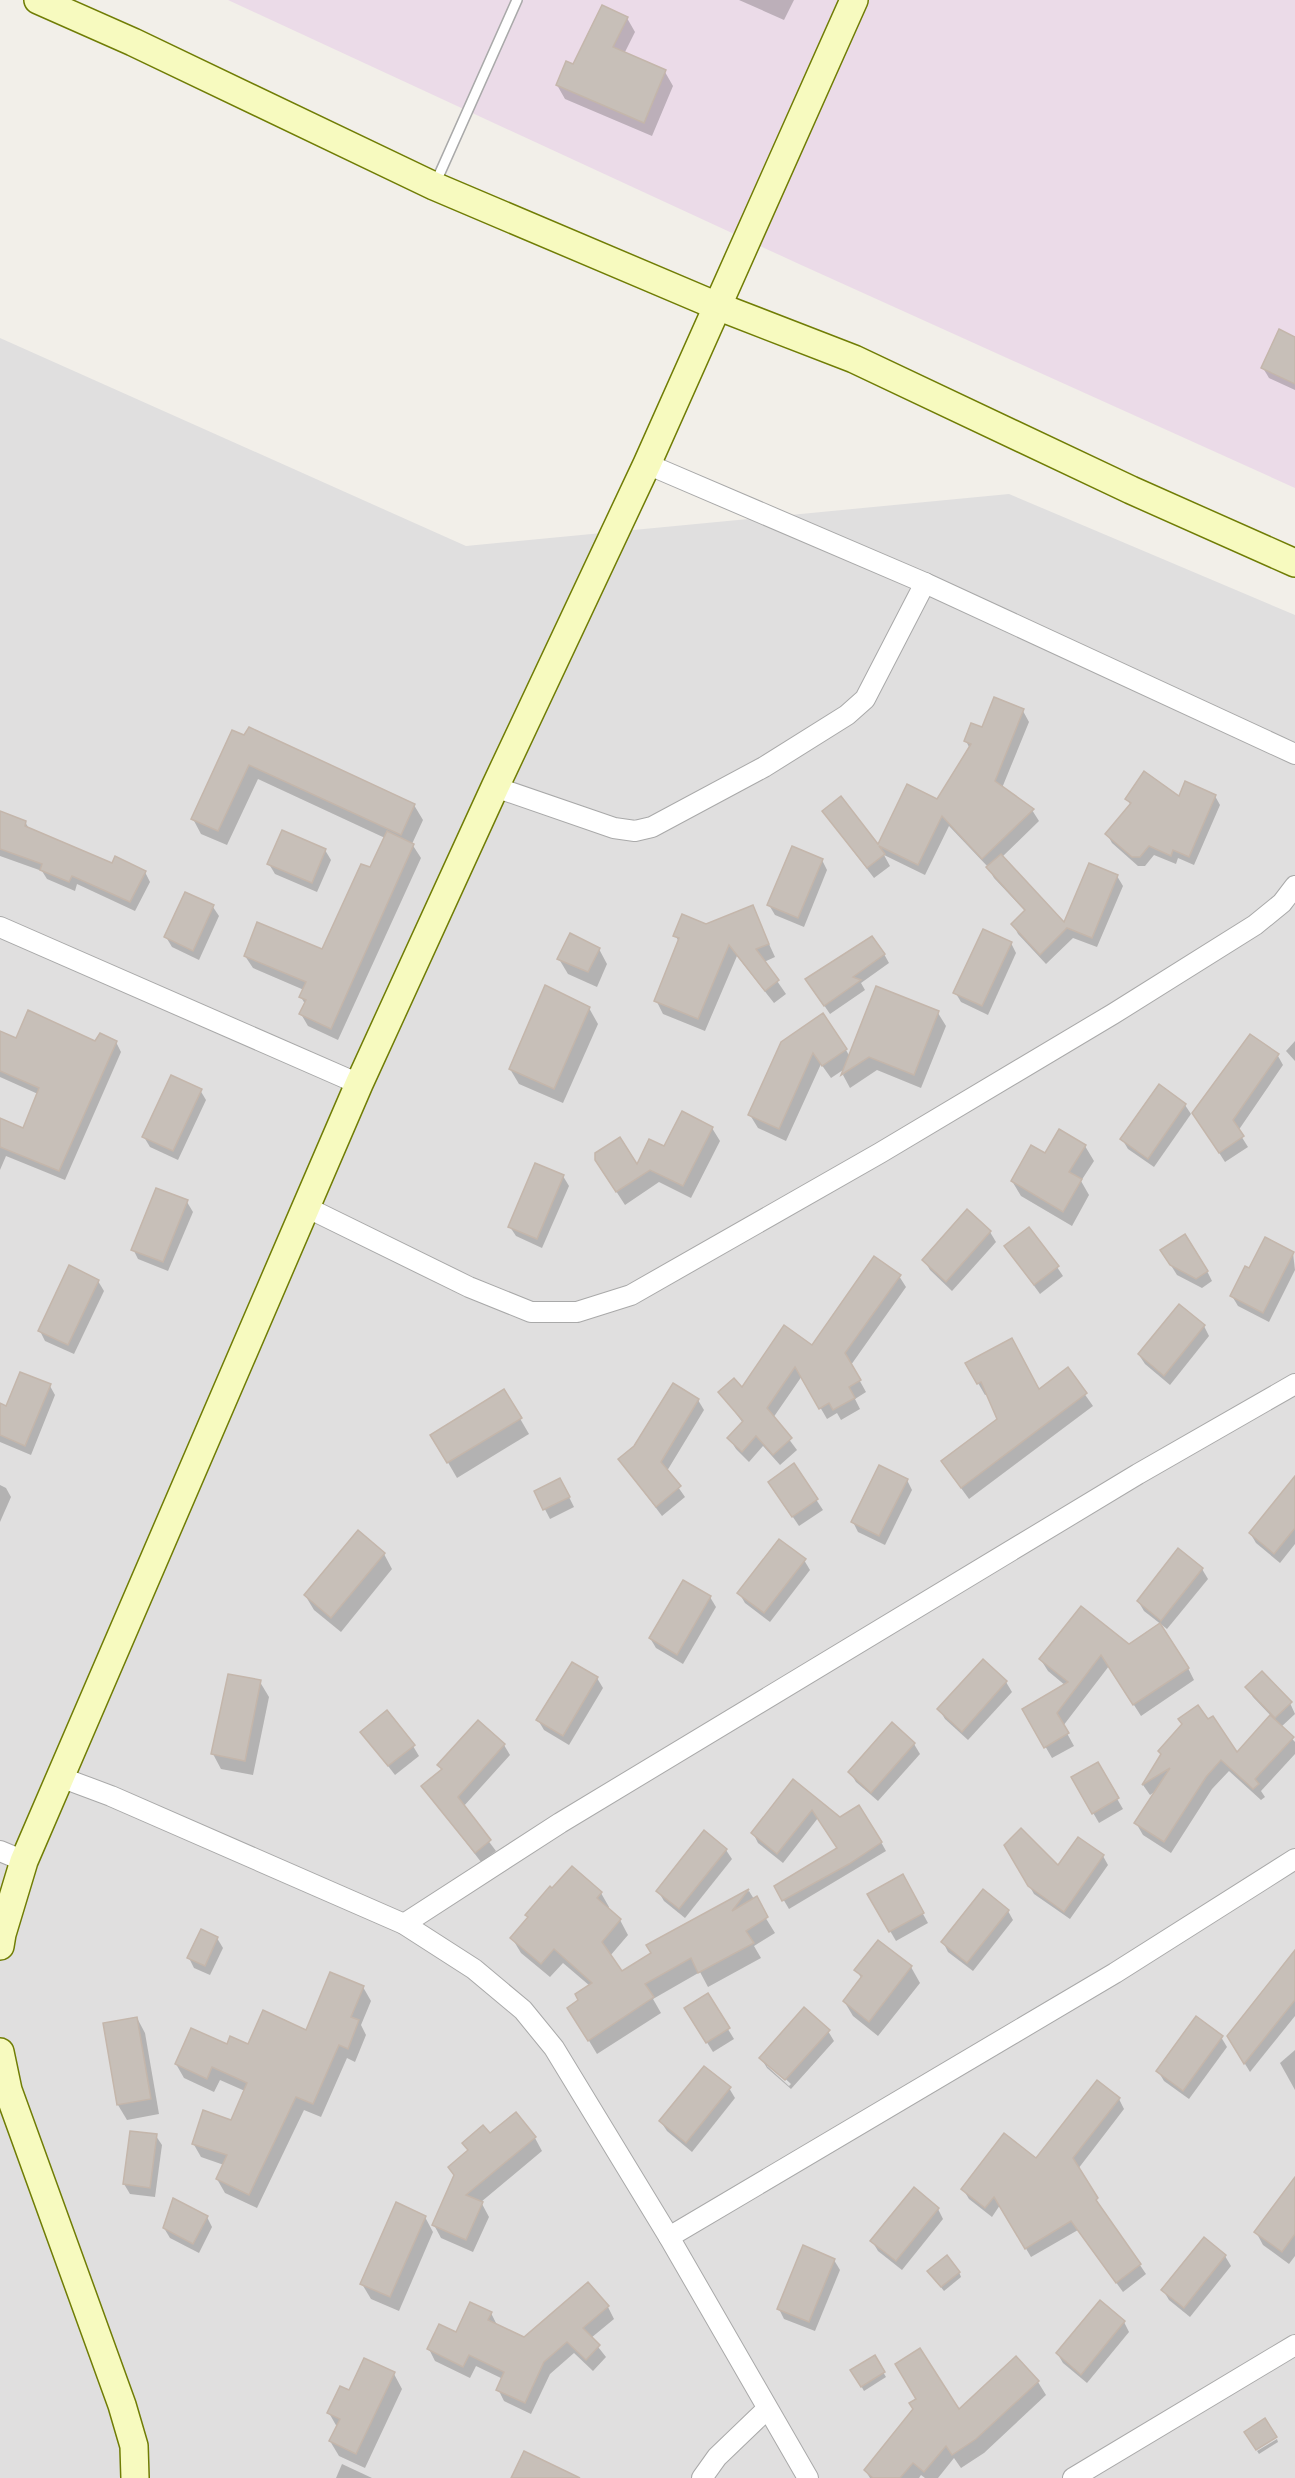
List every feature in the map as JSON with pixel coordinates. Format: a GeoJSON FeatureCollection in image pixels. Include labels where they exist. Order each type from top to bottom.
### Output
{"type":"FeatureCollection","features":[{"type":"Feature","properties":{"kind":"street"},"geometry":{"type":"LineString","coordinates":[[38,0],[133,42],[434,186],[717,306],[854,359],[1131,490],[1295,563]]}},
{"type":"Feature","properties":{"kind":"street"},"geometry":{"type":"LineString","coordinates":[[0,1946],[12,1856],[60,1777],[359,1084],[647,464],[854,0]]}},
{"type":"Feature","properties":{"kind":"street"},"geometry":{"type":"LineString","coordinates":[[647,464],[925,583],[1295,754]]}},
{"type":"Feature","properties":{"kind":"street"},"geometry":{"type":"LineString","coordinates":[[495,787],[614,828],[635,831],[652,827],[764,767],[847,715],[865,699],[925,583]]}},
{"type":"Feature","properties":{"kind":"street"},"geometry":{"type":"LineString","coordinates":[[306,1207],[469,1287],[531,1312],[577,1312],[631,1295],[880,1153],[1113,1014],[1255,925],[1282,903],[1295,886]]}},
{"type":"Feature","properties":{"kind":"street"},"geometry":{"type":"LineString","coordinates":[[0,927],[359,1084]]}},
{"type":"Feature","properties":{"kind":"street"},"geometry":{"type":"LineString","coordinates":[[404,1924],[590,1805],[1138,1474],[1295,1384]]}},
{"type":"Feature","properties":{"kind":"street"},"geometry":{"type":"LineString","coordinates":[[60,1777],[111,1796],[404,1924],[474,1969],[523,2010],[554,2049],[669,2237],[808,2478]]}},
{"type":"Feature","properties":{"kind":"street"},"geometry":{"type":"LineString","coordinates":[[669,2237],[1115,1973],[1295,1859]]}},
{"type":"Feature","properties":{"kind":"street"},"geometry":{"type":"LineString","coordinates":[[0,2052],[8,2090],[122,2405],[134,2446],[135,2478]]}},
{"type":"Feature","properties":{"kind":"street"},"geometry":{"type":"LineString","coordinates":[[1073,2478],[1295,2345]]}},
{"type":"Feature","properties":{"kind":"street"},"geometry":{"type":"LineString","coordinates":[[702,2478],[717,2457],[767,2409]]}},
{"type":"Feature","properties":{"kind":"lane"},"geometry":{"type":"LineString","coordinates":[[434,186],[517,0]]}},
{"type":"Feature","properties":{"kind":"shaded area"},"geometry":{"type":"Polygon","coordinates":[[[228,0],[1295,0],[1295,488],[799,264],[228,0]]]}},
{"type":"Feature","properties":{"kind":"shaded area"},"geometry":{"type":"Polygon","coordinates":[[[0,338],[466,546],[1009,494],[1295,615],[1295,2478],[0,2478],[0,338]]]}},
{"type":"Feature","properties":{"kind":"building"},"geometry":{"type":"Polygon","coordinates":[[[602,5],[628,17],[613,47],[666,70],[644,123],[556,85],[566,61],[573,64],[602,5]]]}},
{"type":"Feature","properties":{"kind":"building"},"geometry":{"type":"Polygon","coordinates":[[[1279,329],[1295,337],[1295,384],[1261,368],[1279,329]]]}},
{"type":"Feature","properties":{"kind":"building"},"geometry":{"type":"Polygon","coordinates":[[[994,697],[1024,709],[995,781],[1034,809],[982,859],[942,816],[918,865],[879,846],[885,854],[867,868],[822,811],[841,796],[878,844],[907,784],[937,799],[971,744],[964,741],[971,723],[982,727],[994,697]]]}},
{"type":"Feature","properties":{"kind":"building"},"geometry":{"type":"Polygon","coordinates":[[[249,727],[415,804],[401,835],[249,765],[218,831],[191,819],[232,730],[244,735],[249,727]]]}},
{"type":"Feature","properties":{"kind":"building"},"geometry":{"type":"Polygon","coordinates":[[[1144,771],[1179,796],[1185,781],[1216,795],[1189,857],[1173,850],[1171,856],[1149,846],[1140,857],[1132,857],[1105,834],[1131,803],[1125,799],[1144,771]]]}},
{"type":"Feature","properties":{"kind":"building"},"geometry":{"type":"Polygon","coordinates":[[[0,811],[26,821],[25,826],[112,863],[115,856],[146,871],[130,902],[72,876],[69,882],[40,870],[42,864],[0,849],[0,811]]]}},
{"type":"Feature","properties":{"kind":"building"},"geometry":{"type":"Polygon","coordinates":[[[282,830],[326,849],[312,883],[267,864],[282,830]]]}},
{"type":"Feature","properties":{"kind":"building"},"geometry":{"type":"Polygon","coordinates":[[[387,831],[414,844],[331,1029],[299,1014],[306,1000],[299,997],[306,982],[244,956],[257,922],[322,949],[361,864],[370,867],[387,831]]]}},
{"type":"Feature","properties":{"kind":"building"},"geometry":{"type":"Polygon","coordinates":[[[792,846],[823,859],[798,918],[767,905],[792,846]]]}},
{"type":"Feature","properties":{"kind":"building"},"geometry":{"type":"Polygon","coordinates":[[[1001,854],[1064,922],[1089,863],[1118,875],[1092,938],[1067,928],[1040,955],[1011,924],[1025,910],[986,867],[1001,854]]]}},
{"type":"Feature","properties":{"kind":"building"},"geometry":{"type":"Polygon","coordinates":[[[185,892],[214,905],[193,951],[164,937],[185,892]]]}},
{"type":"Feature","properties":{"kind":"building"},"geometry":{"type":"Polygon","coordinates":[[[753,905],[769,944],[756,949],[779,980],[765,991],[729,945],[698,1019],[654,1001],[679,938],[673,936],[682,914],[706,924],[753,905]]]}},
{"type":"Feature","properties":{"kind":"building"},"geometry":{"type":"Polygon","coordinates":[[[983,929],[1012,942],[982,1006],[953,993],[983,929]]]}},
{"type":"Feature","properties":{"kind":"building"},"geometry":{"type":"Polygon","coordinates":[[[570,933],[600,948],[588,972],[557,959],[570,933]]]}},
{"type":"Feature","properties":{"kind":"building"},"geometry":{"type":"Polygon","coordinates":[[[872,936],[885,954],[853,977],[861,980],[824,1006],[805,979],[872,936]]]}},
{"type":"Feature","properties":{"kind":"building"},"geometry":{"type":"Polygon","coordinates":[[[545,985],[590,1007],[554,1089],[509,1069],[545,985]]]}},
{"type":"Feature","properties":{"kind":"building"},"geometry":{"type":"Polygon","coordinates":[[[876,986],[939,1011],[914,1075],[869,1057],[841,1075],[876,986]]]}},
{"type":"Feature","properties":{"kind":"building"},"geometry":{"type":"Polygon","coordinates":[[[28,1010],[95,1041],[100,1033],[117,1041],[59,1171],[0,1147],[0,1118],[23,1128],[39,1088],[0,1071],[0,1031],[16,1038],[28,1010]]]}},
{"type":"Feature","properties":{"kind":"building"},"geometry":{"type":"Polygon","coordinates":[[[823,1013],[847,1049],[822,1066],[813,1053],[779,1129],[748,1115],[781,1042],[823,1013]]]}},
{"type":"Feature","properties":{"kind":"building"},"geometry":{"type":"Polygon","coordinates":[[[1250,1034],[1279,1054],[1233,1120],[1244,1136],[1219,1153],[1192,1113],[1250,1034]]]}},
{"type":"Feature","properties":{"kind":"building"},"geometry":{"type":"Polygon","coordinates":[[[171,1075],[202,1089],[173,1151],[142,1137],[171,1075]]]}},
{"type":"Feature","properties":{"kind":"building"},"geometry":{"type":"Polygon","coordinates":[[[1159,1084],[1186,1104],[1148,1159],[1120,1139],[1159,1084]]]}},
{"type":"Feature","properties":{"kind":"building"},"geometry":{"type":"Polygon","coordinates":[[[682,1111],[713,1127],[683,1186],[650,1170],[616,1192],[595,1160],[595,1153],[620,1137],[637,1164],[649,1139],[664,1146],[682,1111]]]}},
{"type":"Feature","properties":{"kind":"building"},"geometry":{"type":"Polygon","coordinates":[[[1059,1129],[1086,1145],[1069,1172],[1082,1179],[1063,1212],[1011,1181],[1031,1145],[1045,1153],[1059,1129]]]}},
{"type":"Feature","properties":{"kind":"building"},"geometry":{"type":"Polygon","coordinates":[[[535,1163],[564,1175],[537,1239],[508,1227],[535,1163]]]}},
{"type":"Feature","properties":{"kind":"building"},"geometry":{"type":"Polygon","coordinates":[[[156,1188],[188,1200],[163,1262],[131,1250],[156,1188]]]}},
{"type":"Feature","properties":{"kind":"building"},"geometry":{"type":"Polygon","coordinates":[[[967,1209],[991,1231],[946,1282],[922,1260],[967,1209]]]}},
{"type":"Feature","properties":{"kind":"building"},"geometry":{"type":"Polygon","coordinates":[[[1029,1227],[1059,1266],[1034,1285],[1004,1246],[1029,1227]]]}},
{"type":"Feature","properties":{"kind":"building"},"geometry":{"type":"Polygon","coordinates":[[[1185,1234],[1208,1271],[1196,1279],[1170,1265],[1160,1250],[1185,1234]]]}},
{"type":"Feature","properties":{"kind":"building"},"geometry":{"type":"Polygon","coordinates":[[[1265,1237],[1294,1252],[1263,1313],[1230,1296],[1245,1266],[1249,1268],[1265,1237]]]}},
{"type":"Feature","properties":{"kind":"building"},"geometry":{"type":"Polygon","coordinates":[[[874,1256],[901,1275],[845,1353],[861,1380],[849,1387],[855,1398],[833,1410],[829,1403],[819,1409],[795,1367],[767,1408],[792,1438],[773,1455],[756,1436],[742,1452],[727,1438],[743,1421],[718,1392],[734,1378],[742,1387],[784,1325],[812,1345],[874,1256]]]}},
{"type":"Feature","properties":{"kind":"building"},"geometry":{"type":"Polygon","coordinates":[[[69,1265],[99,1280],[68,1345],[38,1331],[69,1265]]]}},
{"type":"Feature","properties":{"kind":"building"},"geometry":{"type":"Polygon","coordinates":[[[1179,1304],[1205,1325],[1164,1376],[1138,1354],[1179,1304]]]}},
{"type":"Feature","properties":{"kind":"building"},"geometry":{"type":"Polygon","coordinates":[[[1012,1338],[1039,1389],[1068,1367],[1087,1393],[961,1488],[941,1461],[997,1419],[981,1382],[977,1384],[965,1363],[1012,1338]]]}},
{"type":"Feature","properties":{"kind":"building"},"geometry":{"type":"Polygon","coordinates":[[[20,1372],[51,1384],[25,1446],[0,1435],[0,1403],[6,1406],[20,1372]]]}},
{"type":"Feature","properties":{"kind":"building"},"geometry":{"type":"Polygon","coordinates":[[[673,1383],[699,1399],[661,1462],[681,1486],[656,1507],[618,1459],[634,1446],[673,1383]]]}},
{"type":"Feature","properties":{"kind":"building"},"geometry":{"type":"Polygon","coordinates":[[[504,1389],[522,1418],[447,1463],[430,1435],[504,1389]]]}},
{"type":"Feature","properties":{"kind":"building"},"geometry":{"type":"Polygon","coordinates":[[[794,1463],[818,1499],[792,1517],[768,1482],[794,1463]]]}},
{"type":"Feature","properties":{"kind":"building"},"geometry":{"type":"Polygon","coordinates":[[[879,1465],[908,1479],[879,1536],[851,1522],[879,1465]]]}},
{"type":"Feature","properties":{"kind":"building"},"geometry":{"type":"Polygon","coordinates":[[[1295,1476],[1295,1528],[1274,1554],[1249,1533],[1295,1476]]]}},
{"type":"Feature","properties":{"kind":"building"},"geometry":{"type":"Polygon","coordinates":[[[560,1478],[570,1497],[543,1510],[534,1491],[560,1478]]]}},
{"type":"Feature","properties":{"kind":"building"},"geometry":{"type":"Polygon","coordinates":[[[358,1530],[385,1553],[331,1618],[304,1595],[358,1530]]]}},
{"type":"Feature","properties":{"kind":"building"},"geometry":{"type":"Polygon","coordinates":[[[779,1539],[806,1559],[764,1613],[737,1593],[779,1539]]]}},
{"type":"Feature","properties":{"kind":"building"},"geometry":{"type":"Polygon","coordinates":[[[1178,1548],[1203,1568],[1161,1621],[1137,1601],[1178,1548]]]}},
{"type":"Feature","properties":{"kind":"building"},"geometry":{"type":"Polygon","coordinates":[[[683,1580],[711,1596],[677,1655],[649,1638],[683,1580]]]}},
{"type":"Feature","properties":{"kind":"building"},"geometry":{"type":"Polygon","coordinates":[[[1081,1606],[1129,1644],[1160,1623],[1189,1668],[1133,1705],[1101,1655],[1057,1713],[1069,1733],[1044,1748],[1022,1709],[1068,1682],[1039,1659],[1081,1606]]]}},
{"type":"Feature","properties":{"kind":"building"},"geometry":{"type":"Polygon","coordinates":[[[983,1659],[1007,1681],[962,1732],[937,1709],[983,1659]]]}},
{"type":"Feature","properties":{"kind":"building"},"geometry":{"type":"Polygon","coordinates":[[[572,1662],[598,1677],[563,1736],[536,1720],[572,1662]]]}},
{"type":"Feature","properties":{"kind":"building"},"geometry":{"type":"Polygon","coordinates":[[[1262,1671],[1292,1702],[1275,1718],[1245,1687],[1262,1671]]]}},
{"type":"Feature","properties":{"kind":"building"},"geometry":{"type":"Polygon","coordinates":[[[228,1674],[261,1680],[245,1761],[211,1754],[228,1674]]]}},
{"type":"Feature","properties":{"kind":"building"},"geometry":{"type":"Polygon","coordinates":[[[1198,1705],[1208,1719],[1213,1716],[1237,1752],[1270,1715],[1294,1737],[1255,1779],[1259,1784],[1253,1789],[1221,1760],[1206,1777],[1164,1842],[1134,1823],[1170,1768],[1142,1785],[1161,1754],[1158,1751],[1182,1724],[1178,1719],[1198,1705]]]}},
{"type":"Feature","properties":{"kind":"building"},"geometry":{"type":"Polygon","coordinates":[[[387,1710],[415,1745],[388,1766],[360,1732],[387,1710]]]}},
{"type":"Feature","properties":{"kind":"building"},"geometry":{"type":"Polygon","coordinates":[[[478,1720],[505,1744],[458,1797],[491,1840],[475,1853],[421,1786],[442,1769],[437,1765],[478,1720]]]}},
{"type":"Feature","properties":{"kind":"building"},"geometry":{"type":"Polygon","coordinates":[[[892,1722],[915,1743],[871,1793],[848,1772],[892,1722]]]}},
{"type":"Feature","properties":{"kind":"building"},"geometry":{"type":"Polygon","coordinates":[[[1098,1762],[1119,1798],[1092,1814],[1071,1777],[1098,1762]]]}},
{"type":"Feature","properties":{"kind":"building"},"geometry":{"type":"Polygon","coordinates":[[[793,1779],[840,1817],[859,1805],[882,1842],[849,1864],[782,1901],[774,1886],[837,1848],[812,1810],[777,1854],[751,1833],[793,1779]]]}},
{"type":"Feature","properties":{"kind":"building"},"geometry":{"type":"Polygon","coordinates":[[[1021,1828],[1058,1865],[1078,1837],[1104,1855],[1064,1912],[1028,1886],[1004,1845],[1021,1828]]]}},
{"type":"Feature","properties":{"kind":"building"},"geometry":{"type":"Polygon","coordinates":[[[704,1830],[727,1849],[679,1909],[656,1891],[704,1830]]]}},
{"type":"Feature","properties":{"kind":"building"},"geometry":{"type":"Polygon","coordinates":[[[572,1866],[602,1892],[597,1898],[621,1919],[602,1942],[622,1971],[651,1953],[646,1945],[749,1889],[732,1911],[757,1896],[768,1917],[746,1931],[754,1943],[698,1973],[691,1958],[645,1984],[654,1997],[588,2041],[567,2008],[578,2000],[575,1994],[592,1983],[554,1949],[541,1964],[510,1938],[528,1917],[525,1915],[550,1886],[552,1888],[572,1866]]]}},
{"type":"Feature","properties":{"kind":"building"},"geometry":{"type":"Polygon","coordinates":[[[903,1874],[924,1913],[889,1932],[867,1894],[903,1874]]]}},
{"type":"Feature","properties":{"kind":"building"},"geometry":{"type":"Polygon","coordinates":[[[983,1889],[1009,1910],[967,1963],[941,1942],[983,1889]]]}},
{"type":"Feature","properties":{"kind":"building"},"geometry":{"type":"Polygon","coordinates":[[[201,1929],[218,1937],[205,1966],[187,1958],[201,1929]]]}},
{"type":"Feature","properties":{"kind":"building"},"geometry":{"type":"Polygon","coordinates":[[[878,1940],[912,1966],[869,2022],[843,2001],[862,1976],[854,1970],[878,1940]]]}},
{"type":"Feature","properties":{"kind":"building"},"geometry":{"type":"Polygon","coordinates":[[[1295,1950],[1295,2000],[1244,2064],[1227,2036],[1295,1950]]]}},
{"type":"Feature","properties":{"kind":"building"},"geometry":{"type":"Polygon","coordinates":[[[330,1972],[364,1986],[351,2017],[359,2020],[348,2049],[339,2045],[313,2104],[296,2097],[249,2195],[216,2179],[227,2155],[192,2144],[203,2110],[231,2120],[247,2083],[212,2067],[207,2079],[175,2064],[191,2028],[227,2044],[230,2036],[248,2044],[263,2010],[306,2030],[330,1972]]]}},
{"type":"Feature","properties":{"kind":"building"},"geometry":{"type":"Polygon","coordinates":[[[708,1993],[730,2028],[706,2043],[684,2008],[708,1993]]]}},
{"type":"Feature","properties":{"kind":"building"},"geometry":{"type":"Polygon","coordinates":[[[804,2007],[830,2030],[785,2080],[759,2058],[804,2007]]]}},
{"type":"Feature","properties":{"kind":"building"},"geometry":{"type":"Polygon","coordinates":[[[1196,2016],[1223,2036],[1183,2091],[1156,2071],[1196,2016]]]}},
{"type":"Feature","properties":{"kind":"building"},"geometry":{"type":"Polygon","coordinates":[[[137,2017],[151,2099],[117,2105],[103,2023],[137,2017]]]}},
{"type":"Feature","properties":{"kind":"building"},"geometry":{"type":"Polygon","coordinates":[[[704,2066],[731,2087],[686,2143],[659,2121],[704,2066]]]}},
{"type":"Feature","properties":{"kind":"building"},"geometry":{"type":"Polygon","coordinates":[[[1097,2080],[1120,2098],[1073,2158],[1098,2198],[1096,2200],[1141,2264],[1116,2283],[1071,2221],[1025,2249],[994,2197],[985,2208],[961,2189],[1004,2133],[1036,2158],[1097,2080]]]}},
{"type":"Feature","properties":{"kind":"building"},"geometry":{"type":"Polygon","coordinates":[[[516,2112],[536,2137],[466,2195],[483,2202],[466,2240],[432,2225],[454,2175],[448,2167],[468,2150],[462,2143],[483,2125],[490,2133],[516,2112]]]}},
{"type":"Feature","properties":{"kind":"building"},"geometry":{"type":"Polygon","coordinates":[[[130,2131],[157,2134],[150,2188],[123,2184],[130,2131]]]}},
{"type":"Feature","properties":{"kind":"building"},"geometry":{"type":"Polygon","coordinates":[[[1295,2177],[1295,2234],[1282,2252],[1254,2232],[1295,2177]]]}},
{"type":"Feature","properties":{"kind":"building"},"geometry":{"type":"Polygon","coordinates":[[[914,2187],[939,2208],[896,2261],[870,2241],[914,2187]]]}},
{"type":"Feature","properties":{"kind":"building"},"geometry":{"type":"Polygon","coordinates":[[[173,2198],[208,2216],[193,2244],[163,2228],[173,2198]]]}},
{"type":"Feature","properties":{"kind":"building"},"geometry":{"type":"Polygon","coordinates":[[[396,2202],[426,2216],[390,2297],[360,2284],[396,2202]]]}},
{"type":"Feature","properties":{"kind":"building"},"geometry":{"type":"Polygon","coordinates":[[[1204,2237],[1226,2255],[1184,2308],[1161,2290],[1204,2237]]]}},
{"type":"Feature","properties":{"kind":"building"},"geometry":{"type":"Polygon","coordinates":[[[803,2245],[835,2259],[809,2322],[777,2309],[803,2245]]]}},
{"type":"Feature","properties":{"kind":"building"},"geometry":{"type":"Polygon","coordinates":[[[947,2255],[960,2272],[941,2287],[927,2271],[947,2255]]]}},
{"type":"Feature","properties":{"kind":"building"},"geometry":{"type":"Polygon","coordinates":[[[588,2282],[609,2306],[583,2328],[600,2345],[586,2360],[567,2342],[544,2362],[525,2403],[496,2390],[504,2372],[469,2355],[463,2367],[427,2349],[439,2324],[456,2332],[470,2302],[492,2312],[488,2320],[524,2337],[588,2282]]]}},
{"type":"Feature","properties":{"kind":"building"},"geometry":{"type":"Polygon","coordinates":[[[1100,2300],[1125,2321],[1081,2375],[1056,2353],[1100,2300]]]}},
{"type":"Feature","properties":{"kind":"building"},"geometry":{"type":"Polygon","coordinates":[[[920,2348],[959,2409],[1016,2356],[1039,2381],[976,2439],[952,2455],[946,2446],[924,2472],[913,2463],[900,2478],[873,2478],[864,2470],[913,2409],[909,2403],[916,2399],[895,2364],[920,2348]]]}},
{"type":"Feature","properties":{"kind":"building"},"geometry":{"type":"Polygon","coordinates":[[[875,2355],[885,2372],[861,2387],[850,2370],[875,2355]]]}},
{"type":"Feature","properties":{"kind":"building"},"geometry":{"type":"Polygon","coordinates":[[[364,2358],[395,2372],[356,2454],[329,2441],[340,2419],[327,2413],[340,2386],[349,2390],[364,2358]]]}},
{"type":"Feature","properties":{"kind":"building"},"geometry":{"type":"Polygon","coordinates":[[[1265,2418],[1277,2437],[1256,2450],[1244,2432],[1265,2418]]]}},
{"type":"Feature","properties":{"kind":"building"},"geometry":{"type":"Polygon","coordinates":[[[524,2451],[580,2478],[511,2478],[524,2451]]]}}]}
